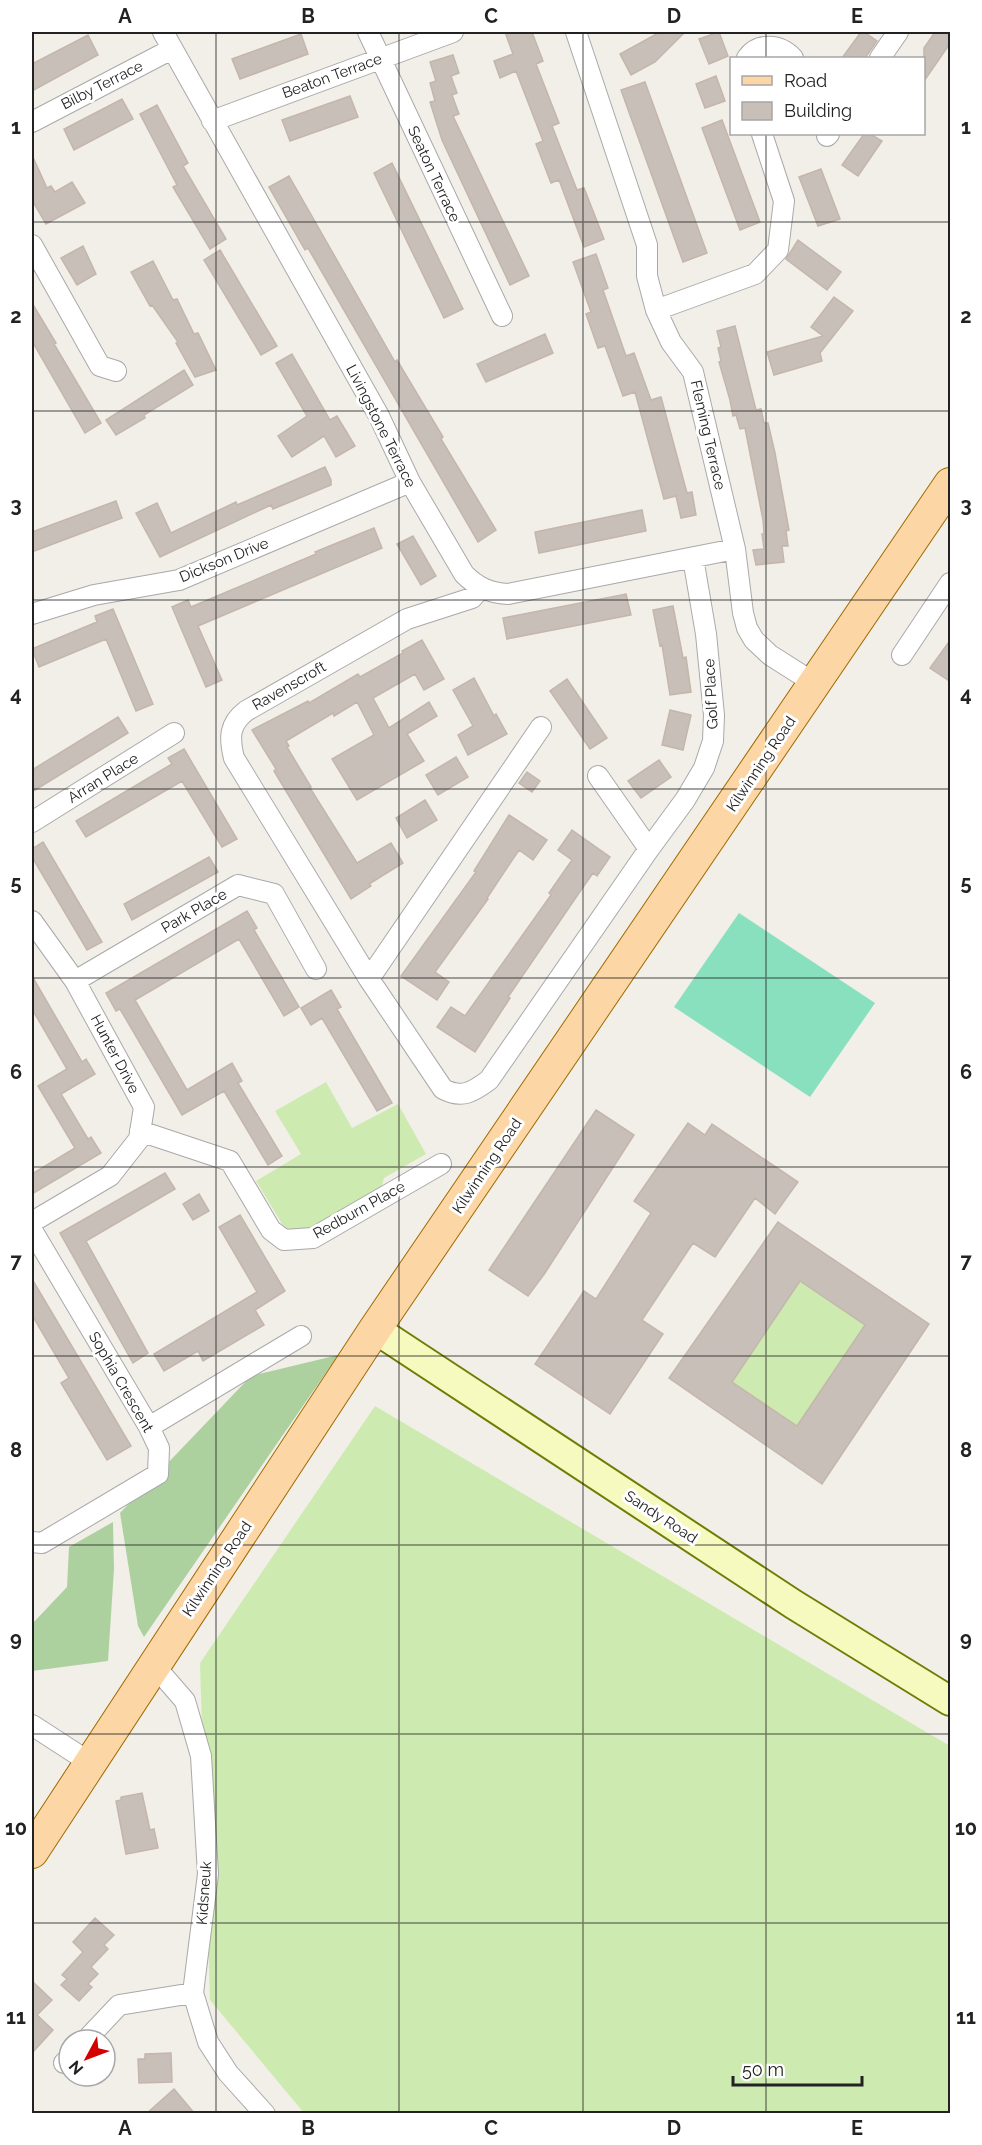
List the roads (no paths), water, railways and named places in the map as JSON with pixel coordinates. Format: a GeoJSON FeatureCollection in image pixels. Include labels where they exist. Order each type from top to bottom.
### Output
{"type":"FeatureCollection","features":[{"type":"Feature","properties":{"kind":"main road","name":"Kilwinning Road"},"geometry":{"type":"LineString","coordinates":[[32,1852],[153,1664],[375,1329],[951,484]]}},
{"type":"Feature","properties":{"kind":"main road","name":"Sandy Road"},"geometry":{"type":"LineString","coordinates":[[375,1329],[794,1604],[951,1701]]}},
{"type":"Feature","properties":{"kind":"street","name":"Seaton Terrace"},"geometry":{"type":"LineString","coordinates":[[368,32],[502,316]]}},
{"type":"Feature","properties":{"kind":"street","name":"Beaton Terrace"},"geometry":{"type":"LineString","coordinates":[[212,121],[453,32]]}},
{"type":"Feature","properties":{"kind":"street","name":"Fleming Terrace"},"geometry":{"type":"LineString","coordinates":[[578,32],[647,245],[647,276],[656,310],[671,342],[693,372],[735,549],[747,628],[754,640],[770,656],[814,683]]}},
{"type":"Feature","properties":{"kind":"street"},"geometry":{"type":"LineString","coordinates":[[881,57],[898,32]]}},
{"type":"Feature","properties":{"kind":"street","name":"Livingstone Terrace"},"geometry":{"type":"LineString","coordinates":[[167,40],[379,416],[410,482],[464,573],[481,588]]}},
{"type":"Feature","properties":{"kind":"street","name":"Bilby Terrace"},"geometry":{"type":"LineString","coordinates":[[32,122],[167,40]]}},
{"type":"Feature","properties":{"kind":"street"},"geometry":{"type":"LineString","coordinates":[[748,57],[758,49],[768,46],[784,50],[792,57]]}},
{"type":"Feature","properties":{"kind":"street"},"geometry":{"type":"LineString","coordinates":[[656,310],[755,274],[778,250],[784,201],[762,135]]}},
{"type":"Feature","properties":{"kind":"street"},"geometry":{"type":"LineString","coordinates":[[32,245],[100,366],[116,371]]}},
{"type":"Feature","properties":{"kind":"street","name":"Dickson Drive"},"geometry":{"type":"LineString","coordinates":[[32,614],[94,595],[179,580],[410,482]]}},
{"type":"Feature","properties":{"kind":"street"},"geometry":{"type":"LineString","coordinates":[[481,588],[508,594],[735,549]]}},
{"type":"Feature","properties":{"kind":"street","name":"Golf Place"},"geometry":{"type":"LineString","coordinates":[[649,849],[700,776],[713,741],[714,715],[706,634],[693,558]]}},
{"type":"Feature","properties":{"kind":"street"},"geometry":{"type":"LineString","coordinates":[[902,655],[951,583]]}},
{"type":"Feature","properties":{"kind":"street","name":"Ravenscroft"},"geometry":{"type":"LineString","coordinates":[[481,588],[472,598],[407,619],[246,711],[232,726],[231,744],[234,758],[369,979],[443,1089],[453,1094],[465,1094],[489,1080],[649,849]]}},
{"type":"Feature","properties":{"kind":"street"},"geometry":{"type":"LineString","coordinates":[[369,979],[541,727]]}},
{"type":"Feature","properties":{"kind":"street","name":"Arran Place"},"geometry":{"type":"LineString","coordinates":[[32,822],[174,734]]}},
{"type":"Feature","properties":{"kind":"street"},"geometry":{"type":"LineString","coordinates":[[598,776],[649,849]]}},
{"type":"Feature","properties":{"kind":"street","name":"Park Place"},"geometry":{"type":"LineString","coordinates":[[75,981],[238,885],[273,894],[316,969]]}},
{"type":"Feature","properties":{"kind":"street","name":"Hunter Drive"},"geometry":{"type":"LineString","coordinates":[[32,921],[75,981],[144,1107],[139,1139],[110,1176],[32,1222]]}},
{"type":"Feature","properties":{"kind":"street","name":"Redburn Place"},"geometry":{"type":"LineString","coordinates":[[140,1131],[230,1161],[271,1230],[284,1240],[313,1238],[441,1164]]}},
{"type":"Feature","properties":{"kind":"street","name":"Sophia Crescent"},"geometry":{"type":"LineString","coordinates":[[32,1230],[149,1427],[159,1448],[158,1474],[42,1543],[32,1542]]}},
{"type":"Feature","properties":{"kind":"street"},"geometry":{"type":"LineString","coordinates":[[149,1427],[301,1336]]}},
{"type":"Feature","properties":{"kind":"street","name":"Kidsneuk"},"geometry":{"type":"LineString","coordinates":[[153,1664],[185,1701],[201,1756],[208,1874],[193,1993],[208,2042],[228,2073],[265,2114]]}},
{"type":"Feature","properties":{"kind":"street"},"geometry":{"type":"LineString","coordinates":[[32,1725],[89,1762]]}},
{"type":"Feature","properties":{"kind":"street"},"geometry":{"type":"LineString","coordinates":[[97,2028],[119,2005],[193,1993]]}}]}
